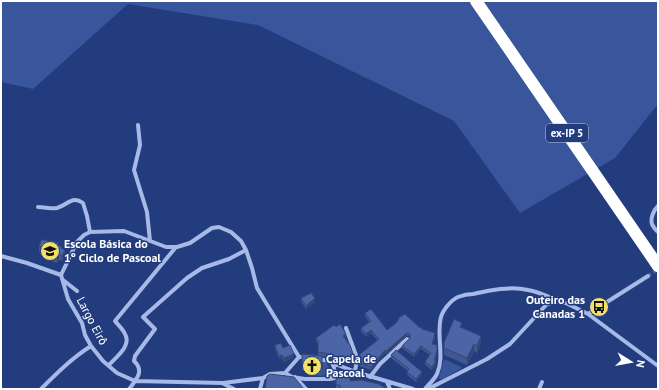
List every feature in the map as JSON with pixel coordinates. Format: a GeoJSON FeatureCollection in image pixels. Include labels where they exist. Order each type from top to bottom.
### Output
{"type":"FeatureCollection","features":[{"type":"Feature","properties":{"kind":"highway","name":"ex-IP 5"},"geometry":{"type":"LineString","coordinates":[[476,1],[658,266]]}},
{"type":"Feature","properties":{"kind":"street"},"geometry":{"type":"LineString","coordinates":[[138,125],[140,145],[134,170],[147,212],[150,241]]}},
{"type":"Feature","properties":{"kind":"street"},"geometry":{"type":"LineString","coordinates":[[38,206],[57,208],[74,200],[79,200],[83,203],[90,232]]}},
{"type":"Feature","properties":{"kind":"street"},"geometry":{"type":"LineString","coordinates":[[658,206],[652,219],[652,224],[658,232]]}},
{"type":"Feature","properties":{"kind":"street"},"geometry":{"type":"LineString","coordinates":[[62,278],[77,242],[84,235],[90,232],[124,231],[166,247],[176,247],[190,243],[212,228],[219,227],[231,232],[241,241],[246,250],[257,288],[299,357]]}},
{"type":"Feature","properties":{"kind":"street"},"geometry":{"type":"LineString","coordinates":[[109,365],[124,350],[127,338],[125,333],[114,321],[176,247]]}},
{"type":"Feature","properties":{"kind":"street"},"geometry":{"type":"LineString","coordinates":[[130,389],[140,370],[139,366],[134,361],[135,356],[155,329],[143,317],[186,278],[202,268],[229,259],[246,250]]}},
{"type":"Feature","properties":{"kind":"street"},"geometry":{"type":"LineString","coordinates":[[1,256],[27,263],[62,278],[77,291]]}},
{"type":"Feature","properties":{"kind":"street"},"geometry":{"type":"LineString","coordinates":[[588,314],[648,276]]}},
{"type":"Feature","properties":{"kind":"street","name":"Largo Eirô"},"geometry":{"type":"LineString","coordinates":[[62,278],[68,299],[82,323],[85,335],[91,346],[103,361],[117,373],[135,381]]}},
{"type":"Feature","properties":{"kind":"street"},"geometry":{"type":"LineString","coordinates":[[427,389],[437,374],[440,361],[439,326],[441,315],[447,306],[457,297],[514,288],[543,294],[588,314],[658,366]]}},
{"type":"Feature","properties":{"kind":"street"},"geometry":{"type":"LineString","coordinates":[[427,389],[487,359],[510,344],[546,305],[556,301],[566,303]]}},
{"type":"Feature","properties":{"kind":"street"},"geometry":{"type":"LineString","coordinates":[[346,328],[357,358],[357,373]]}},
{"type":"Feature","properties":{"kind":"street"},"geometry":{"type":"LineString","coordinates":[[370,377],[380,364],[407,339]]}},
{"type":"Feature","properties":{"kind":"street"},"geometry":{"type":"LineString","coordinates":[[41,389],[79,354],[91,346]]}},
{"type":"Feature","properties":{"kind":"street"},"geometry":{"type":"LineString","coordinates":[[299,357],[306,358]]}},
{"type":"Feature","properties":{"kind":"street"},"geometry":{"type":"LineString","coordinates":[[285,373],[299,357]]}},
{"type":"Feature","properties":{"kind":"street"},"geometry":{"type":"LineString","coordinates":[[312,358],[324,360],[357,373],[413,389]]}},
{"type":"Feature","properties":{"kind":"street"},"geometry":{"type":"LineString","coordinates":[[330,379],[335,370],[331,363]]}},
{"type":"Feature","properties":{"kind":"street"},"geometry":{"type":"LineString","coordinates":[[135,381],[224,383],[263,378],[270,374],[285,373],[305,379],[330,379],[357,373]]}},
{"type":"Feature","properties":{"kind":"street"},"geometry":{"type":"LineString","coordinates":[[295,377],[306,389]]}},
{"type":"Feature","properties":{"kind":"street"},"geometry":{"type":"LineString","coordinates":[[260,389],[263,378]]}},
{"type":"Feature","properties":{"kind":"street"},"geometry":{"type":"LineString","coordinates":[[387,382],[390,389]]}},
{"type":"Feature","properties":{"kind":"street"},"geometry":{"type":"LineString","coordinates":[[539,389],[542,382]]}},
{"type":"Feature","properties":{"kind":"street"},"geometry":{"type":"LineString","coordinates":[[224,383],[234,389]]}},
{"type":"Feature","properties":{"kind":"shaded area"},"geometry":{"type":"Polygon","coordinates":[[[1,1],[658,1],[658,104],[615,158],[520,213],[454,121],[258,25],[128,4],[33,89],[1,82],[1,1]]]}},
{"type":"Feature","properties":{"kind":"shaded area"},"geometry":{"type":"Polygon","coordinates":[[[444,359],[462,368],[443,379],[440,379],[439,378],[444,359]]]}},
{"type":"Feature","properties":{"kind":"shaded area"},"geometry":{"type":"Polygon","coordinates":[[[323,362],[327,363],[329,367],[327,374],[322,376],[323,362]]]}},
{"type":"Feature","properties":{"kind":"building"},"geometry":{"type":"Polygon","coordinates":[[[42,239],[50,242],[51,240],[58,243],[58,245],[62,247],[61,248],[65,250],[62,256],[59,254],[57,258],[41,251],[42,247],[39,246],[42,239]]]}},
{"type":"Feature","properties":{"kind":"building"},"geometry":{"type":"Polygon","coordinates":[[[311,293],[315,298],[306,306],[301,298],[311,293]]]}},
{"type":"Feature","properties":{"kind":"building"},"geometry":{"type":"Polygon","coordinates":[[[371,309],[387,330],[396,323],[399,319],[398,318],[405,314],[422,329],[435,333],[432,344],[437,345],[437,350],[434,360],[436,361],[432,367],[425,362],[431,353],[421,346],[414,354],[402,346],[410,338],[410,334],[407,333],[386,351],[385,350],[371,367],[359,363],[360,354],[379,339],[371,330],[366,334],[361,328],[371,321],[365,313],[371,309]]]}},
{"type":"Feature","properties":{"kind":"building"},"geometry":{"type":"Polygon","coordinates":[[[454,319],[462,323],[460,327],[481,336],[477,346],[474,344],[467,358],[444,348],[444,343],[454,319]]]}},
{"type":"Feature","properties":{"kind":"building"},"geometry":{"type":"Polygon","coordinates":[[[340,324],[346,334],[343,336],[350,345],[353,360],[318,352],[319,342],[316,338],[334,325],[336,327],[340,324]]]}},
{"type":"Feature","properties":{"kind":"building"},"geometry":{"type":"Polygon","coordinates":[[[281,343],[283,348],[290,345],[294,354],[284,358],[282,355],[279,356],[275,345],[281,343]]]}},
{"type":"Feature","properties":{"kind":"building"},"geometry":{"type":"Polygon","coordinates":[[[396,350],[422,372],[416,379],[407,372],[409,369],[391,355],[396,350]]]}},
{"type":"Feature","properties":{"kind":"building"},"geometry":{"type":"Polygon","coordinates":[[[302,354],[322,356],[322,368],[315,368],[315,364],[302,363],[302,354]]]}},
{"type":"Feature","properties":{"kind":"building"},"geometry":{"type":"Polygon","coordinates":[[[270,374],[294,377],[304,389],[265,389],[267,376],[270,374]]]}},
{"type":"Feature","properties":{"kind":"building"},"geometry":{"type":"Polygon","coordinates":[[[350,376],[350,381],[361,380],[379,384],[387,389],[340,389],[340,385],[336,385],[336,378],[350,376]]]}},
{"type":"Feature","properties":{"kind":"tunnel"},"geometry":{"type":"LineString","coordinates":[[648,276],[658,269]]}},
{"type":"Feature","properties":{"kind":"place","name":"Escola Básica do 1º Ciclo de Pascoal"},"geometry":{"type":"Point","coordinates":[50,251]}},
{"type":"Feature","properties":{"kind":"place","name":"Outeiro das Canadas 1"},"geometry":{"type":"Point","coordinates":[599,307]}},
{"type":"Feature","properties":{"kind":"place","name":"Capela de Pascoal"},"geometry":{"type":"Point","coordinates":[312,366]}}]}
